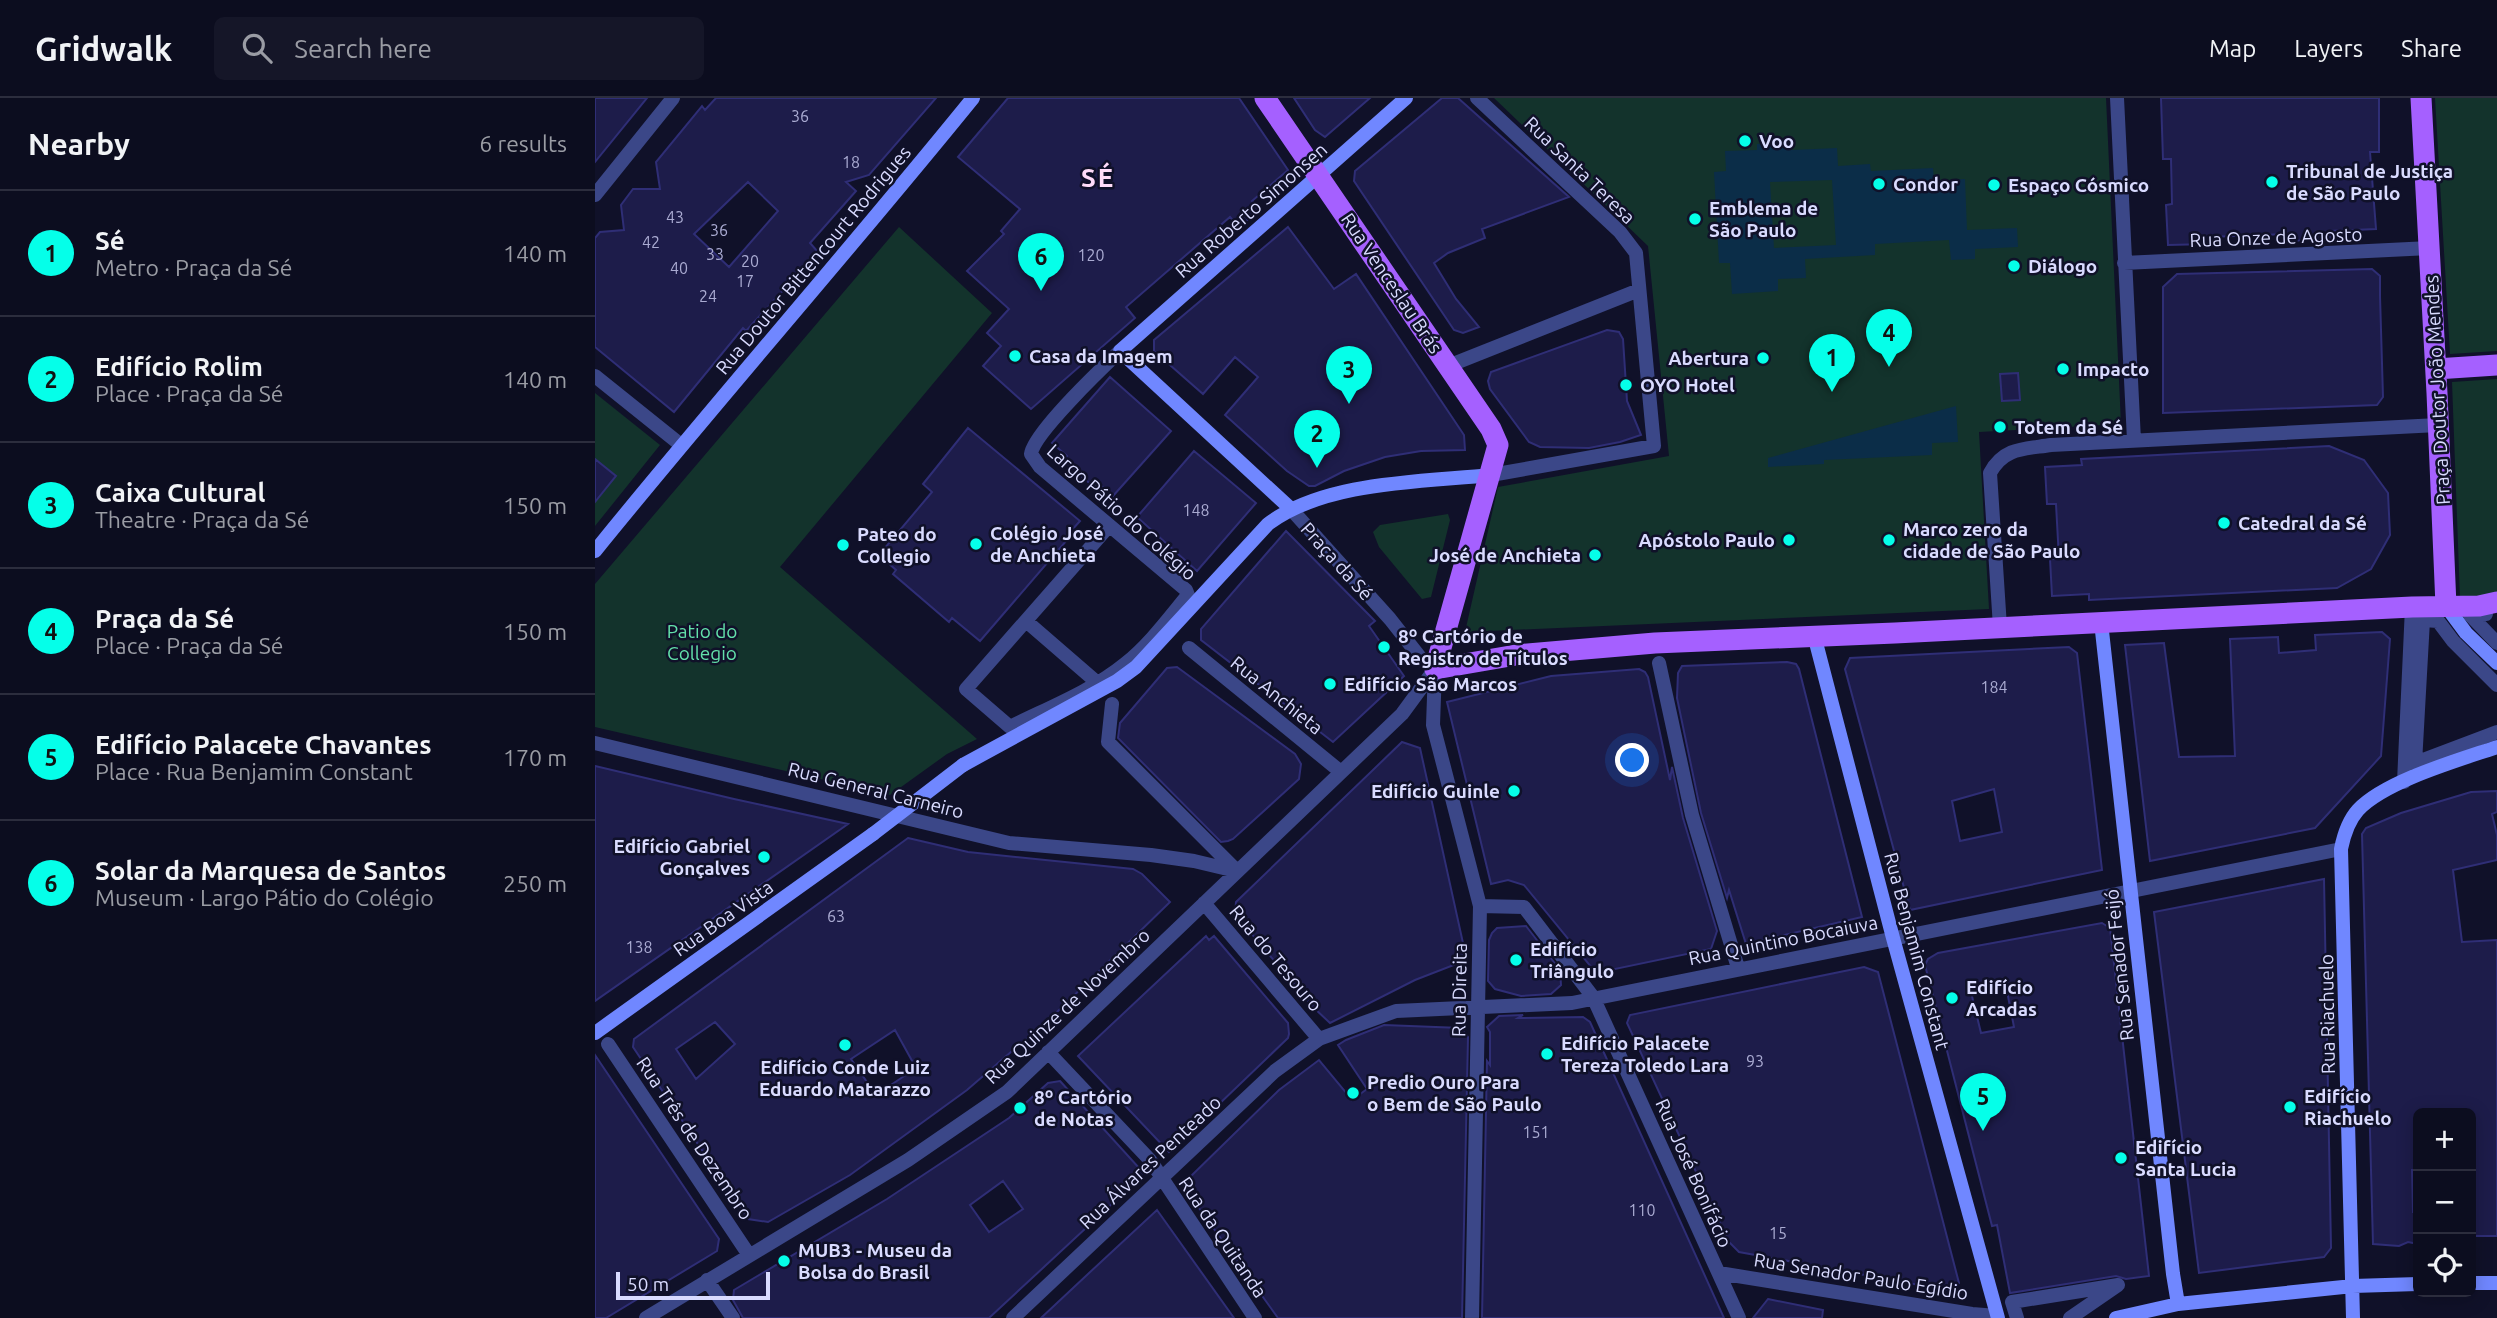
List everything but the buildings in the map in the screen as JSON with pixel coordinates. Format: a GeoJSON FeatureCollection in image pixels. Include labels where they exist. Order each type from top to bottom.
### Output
{"type":"FeatureCollection","features":[{"type":"Feature","properties":{"kind":"main road","name":"Rua Doutor Bittencourt Rodrigues"},"geometry":{"type":"LineString","coordinates":[[595,551],[973,98]]}},
{"type":"Feature","properties":{"kind":"main road","name":"Rua Venceslau Brás"},"geometry":{"type":"LineString","coordinates":[[1265,98],[1496,439],[1498,445],[1491,475]]}},
{"type":"Feature","properties":{"kind":"main road","name":"Rua Roberto Simonsen"},"geometry":{"type":"LineString","coordinates":[[1120,351],[1406,98]]}},
{"type":"Feature","properties":{"kind":"main road","name":"Praça Doutor João Mendes"},"geometry":{"type":"LineString","coordinates":[[2421,98],[2446,606]]}},
{"type":"Feature","properties":{"kind":"main road"},"geometry":{"type":"LineString","coordinates":[[1120,351],[1291,509]]}},
{"type":"Feature","properties":{"kind":"main road"},"geometry":{"type":"LineString","coordinates":[[2436,369],[2497,365]]}},
{"type":"Feature","properties":{"kind":"main road"},"geometry":{"type":"LineString","coordinates":[[1491,475],[1435,669],[1516,655],[1641,644],[2479,606],[2497,602]]}},
{"type":"Feature","properties":{"kind":"main road","name":"Praça da Sé"},"geometry":{"type":"LineString","coordinates":[[1291,509],[1378,486],[1491,475]]}},
{"type":"Feature","properties":{"kind":"main road","name":"Largo Pátio do Colégio"},"geometry":{"type":"LineString","coordinates":[[873,834],[963,765],[1117,681],[1136,667],[1268,524],[1291,509]]}},
{"type":"Feature","properties":{"kind":"main road"},"geometry":{"type":"LineString","coordinates":[[2446,606],[2466,633],[2497,663]]}},
{"type":"Feature","properties":{"kind":"main road","name":"Rua Senador Feijó"},"geometry":{"type":"LineString","coordinates":[[2101,622],[2172,1274],[2178,1304]]}},
{"type":"Feature","properties":{"kind":"main road","name":"Rua Benjamim Constant"},"geometry":{"type":"LineString","coordinates":[[1814,635],[1893,937],[1998,1317]]}},
{"type":"Feature","properties":{"kind":"main road"},"geometry":{"type":"LineString","coordinates":[[2404,782],[2497,747]]}},
{"type":"Feature","properties":{"kind":"main road","name":"Rua Riachuelo"},"geometry":{"type":"LineString","coordinates":[[2353,1318],[2341,849],[2345,831],[2360,808],[2404,782]]}},
{"type":"Feature","properties":{"kind":"main road","name":"Rua Boa Vista"},"geometry":{"type":"LineString","coordinates":[[595,1033],[873,834]]}},
{"type":"Feature","properties":{"kind":"main road"},"geometry":{"type":"LineString","coordinates":[[2476,1283],[2497,1283]]}},
{"type":"Feature","properties":{"kind":"main road"},"geometry":{"type":"LineString","coordinates":[[2116,1318],[2178,1304],[2353,1286],[2413,1284]]}},
{"type":"Feature","properties":{"kind":"street"},"geometry":{"type":"LineString","coordinates":[[595,195],[673,98]]}},
{"type":"Feature","properties":{"kind":"street","name":"Rua Santa Teresa"},"geometry":{"type":"LineString","coordinates":[[1477,98],[1621,232],[1636,253],[1654,446]]}},
{"type":"Feature","properties":{"kind":"street"},"geometry":{"type":"LineString","coordinates":[[2117,98],[2134,440]]}},
{"type":"Feature","properties":{"kind":"street","name":"Rua Onze de Agosto"},"geometry":{"type":"LineString","coordinates":[[2124,263],[2430,248]]}},
{"type":"Feature","properties":{"kind":"street"},"geometry":{"type":"LineString","coordinates":[[1448,366],[1639,290]]}},
{"type":"Feature","properties":{"kind":"street","name":"Largo Pátio do Colégio"},"geometry":{"type":"LineString","coordinates":[[1026,621],[966,689],[1010,727],[1123,666],[1147,645],[1188,595],[1186,590],[1040,467],[1031,454],[1035,442],[1120,351]]}},
{"type":"Feature","properties":{"kind":"street"},"geometry":{"type":"LineString","coordinates":[[595,376],[681,445]]}},
{"type":"Feature","properties":{"kind":"street"},"geometry":{"type":"LineString","coordinates":[[2000,627],[1990,473],[1996,461],[2007,453],[2051,445],[2438,425]]}},
{"type":"Feature","properties":{"kind":"street","name":"Praça da Sé"},"geometry":{"type":"LineString","coordinates":[[1491,475],[1654,446]]}},
{"type":"Feature","properties":{"kind":"street","name":"Praça da Sé"},"geometry":{"type":"LineString","coordinates":[[1291,509],[1377,604],[1423,661],[1435,669]]}},
{"type":"Feature","properties":{"kind":"street"},"geometry":{"type":"LineString","coordinates":[[1093,679],[1026,621],[1109,526]]}},
{"type":"Feature","properties":{"kind":"street"},"geometry":{"type":"LineString","coordinates":[[2404,782],[2412,607]]}},
{"type":"Feature","properties":{"kind":"street"},"geometry":{"type":"LineString","coordinates":[[2497,612],[2470,615],[2497,643]]}},
{"type":"Feature","properties":{"kind":"street"},"geometry":{"type":"LineString","coordinates":[[2497,685],[2453,641],[2438,621],[2423,621],[2416,762],[2497,732]]}},
{"type":"Feature","properties":{"kind":"street","name":"Rua Anchieta"},"geometry":{"type":"LineString","coordinates":[[1189,648],[1342,772]]}},
{"type":"Feature","properties":{"kind":"street"},"geometry":{"type":"LineString","coordinates":[[1659,663],[1692,815],[1738,968]]}},
{"type":"Feature","properties":{"kind":"street","name":"Rua Quinze de Novembro"},"geometry":{"type":"LineString","coordinates":[[646,1318],[908,1160],[1007,1092],[1402,714],[1435,669]]}},
{"type":"Feature","properties":{"kind":"street","name":"Rua Direita"},"geometry":{"type":"LineString","coordinates":[[1435,669],[1433,725],[1480,906],[1472,1318]]}},
{"type":"Feature","properties":{"kind":"street"},"geometry":{"type":"LineString","coordinates":[[1112,704],[1108,742],[1237,871]]}},
{"type":"Feature","properties":{"kind":"street","name":"Rua General Carneiro"},"geometry":{"type":"LineString","coordinates":[[595,743],[1009,843],[1151,855],[1237,871]]}},
{"type":"Feature","properties":{"kind":"street","name":"Rua Quintino Bocaiuva"},"geometry":{"type":"LineString","coordinates":[[1478,1007],[1572,1003],[2341,849]]}},
{"type":"Feature","properties":{"kind":"street","name":"Rua do Tesouro"},"geometry":{"type":"LineString","coordinates":[[1204,903],[1319,1039]]}},
{"type":"Feature","properties":{"kind":"street","name":"Rua José Bonifácio"},"geometry":{"type":"LineString","coordinates":[[1480,906],[1524,907],[1593,997],[1739,1318]]}},
{"type":"Feature","properties":{"kind":"street","name":"Rua Álvares Penteado"},"geometry":{"type":"LineString","coordinates":[[1013,1318],[1275,1071],[1319,1039],[1396,1011],[1478,1007]]}},
{"type":"Feature","properties":{"kind":"street","name":"Rua Três de Dezembro"},"geometry":{"type":"LineString","coordinates":[[608,1044],[750,1255]]}},
{"type":"Feature","properties":{"kind":"street","name":"Rua da Quitanda"},"geometry":{"type":"LineString","coordinates":[[1048,1052],[1150,1160],[1255,1318]]}},
{"type":"Feature","properties":{"kind":"street","name":"Rua Senador Paulo Egídio"},"geometry":{"type":"LineString","coordinates":[[1719,1273],[1998,1317]]}},
{"type":"Feature","properties":{"kind":"street"},"geometry":{"type":"LineString","coordinates":[[707,1280],[733,1318]]}},
{"type":"Feature","properties":{"kind":"street"},"geometry":{"type":"LineString","coordinates":[[2017,1318],[2012,1302],[2118,1285],[2070,1318]]}},
{"type":"Feature","properties":{"kind":"green space"},"geometry":{"type":"Polygon","coordinates":[[[1494,98],[2106,98],[2121,424],[1979,432],[1989,609],[1465,632],[1498,487],[1669,456],[1648,246],[1494,98]]]}},
{"type":"Feature","properties":{"kind":"green space"},"geometry":{"type":"Polygon","coordinates":[[[2435,98],[2497,98],[2497,351],[2450,354],[2435,98]]]}},
{"type":"Feature","properties":{"kind":"green space","name":"Patio do Collegio"},"geometry":{"type":"Polygon","coordinates":[[[899,227],[992,313],[780,567],[977,739],[947,754],[890,795],[595,727],[595,584],[899,227]]]}},
{"type":"Feature","properties":{"kind":"green space"},"geometry":{"type":"Polygon","coordinates":[[[2497,379],[2497,592],[2460,598],[2452,382],[2497,379]]]}},
{"type":"Feature","properties":{"kind":"green space"},"geometry":{"type":"Polygon","coordinates":[[[595,393],[660,445],[595,526],[595,393]]]}},
{"type":"Feature","properties":{"kind":"green space"},"geometry":{"type":"Polygon","coordinates":[[[1448,514],[1450,520],[1431,597],[1422,599],[1379,547],[1373,532],[1380,525],[1448,514]]]}},
{"type":"Feature","properties":{"kind":"water"},"geometry":{"type":"Polygon","coordinates":[[[1791,142],[1792,150],[1837,148],[1838,166],[1870,164],[1871,171],[1933,168],[1934,181],[1965,179],[1967,230],[2017,228],[2018,247],[1975,249],[1975,259],[1951,260],[1949,240],[1875,244],[1875,255],[1805,259],[1806,278],[1778,279],[1778,291],[1732,294],[1730,263],[1719,263],[1714,172],[1726,171],[1725,151],[1757,150],[1757,144],[1791,142]],[[1832,180],[1770,182],[1774,248],[1836,245],[1832,180]]]}},
{"type":"Feature","properties":{"kind":"water"},"geometry":{"type":"Polygon","coordinates":[[[1956,406],[1958,442],[1932,443],[1932,455],[1824,460],[1824,464],[1768,467],[1768,458],[1956,406]]]}},
{"type":"Feature","properties":{"kind":"place","name":"Voo"},"geometry":{"type":"Point","coordinates":[1745,141]}},
{"type":"Feature","properties":{"kind":"place","name":"Tribunal de Justiça de São Paulo"},"geometry":{"type":"Point","coordinates":[2272,182]}},
{"type":"Feature","properties":{"kind":"place","name":"Condor"},"geometry":{"type":"Point","coordinates":[1879,184]}},
{"type":"Feature","properties":{"kind":"place","name":"Espaço Cósmico"},"geometry":{"type":"Point","coordinates":[1994,185]}},
{"type":"Feature","properties":{"kind":"place","name":"Emblema de São Paulo"},"geometry":{"type":"Point","coordinates":[1695,219]}},
{"type":"Feature","properties":{"kind":"place","name":"Diálogo"},"geometry":{"type":"Point","coordinates":[2014,266]}},
{"type":"Feature","properties":{"kind":"place","name":"Solar da Marquesa de Santos"},"geometry":{"type":"Point","coordinates":[1041,291]}},
{"type":"Feature","properties":{"kind":"place","name":"Casa da Imagem"},"geometry":{"type":"Point","coordinates":[1015,356]}},
{"type":"Feature","properties":{"kind":"place","name":"Abertura"},"geometry":{"type":"Point","coordinates":[1763,358]}},
{"type":"Feature","properties":{"kind":"place","name":"Praça da Sé"},"geometry":{"type":"Point","coordinates":[1889,367]}},
{"type":"Feature","properties":{"kind":"place","name":"Impacto"},"geometry":{"type":"Point","coordinates":[2063,369]}},
{"type":"Feature","properties":{"kind":"place","name":"OYO Hotel"},"geometry":{"type":"Point","coordinates":[1626,385]}},
{"type":"Feature","properties":{"kind":"place","name":"Sé"},"geometry":{"type":"Point","coordinates":[1832,392]}},
{"type":"Feature","properties":{"kind":"place","name":"Caixa Cultural"},"geometry":{"type":"Point","coordinates":[1349,404]}},
{"type":"Feature","properties":{"kind":"place","name":"Totem da Sé"},"geometry":{"type":"Point","coordinates":[2000,427]}},
{"type":"Feature","properties":{"kind":"place","name":"Edifício Rolim"},"geometry":{"type":"Point","coordinates":[1317,468]}},
{"type":"Feature","properties":{"kind":"place","name":"Catedral da Sé"},"geometry":{"type":"Point","coordinates":[2224,523]}},
{"type":"Feature","properties":{"kind":"place","name":"Apóstolo Paulo"},"geometry":{"type":"Point","coordinates":[1789,540]}},
{"type":"Feature","properties":{"kind":"place","name":"Marco zero da cidade de São Paulo"},"geometry":{"type":"Point","coordinates":[1889,540]}},
{"type":"Feature","properties":{"kind":"place","name":"Colégio José de Anchieta"},"geometry":{"type":"Point","coordinates":[976,544]}},
{"type":"Feature","properties":{"kind":"place","name":"Pateo do Collegio"},"geometry":{"type":"Point","coordinates":[843,545]}},
{"type":"Feature","properties":{"kind":"place","name":"José de Anchieta"},"geometry":{"type":"Point","coordinates":[1595,555]}},
{"type":"Feature","properties":{"kind":"place","name":"8º Cartório de Registro de Títulos"},"geometry":{"type":"Point","coordinates":[1384,647]}},
{"type":"Feature","properties":{"kind":"place","name":"Edifício São Marcos"},"geometry":{"type":"Point","coordinates":[1330,684]}},
{"type":"Feature","properties":{"kind":"place","name":"Edifício Guinle"},"geometry":{"type":"Point","coordinates":[1514,791]}},
{"type":"Feature","properties":{"kind":"place","name":"Edifício Gabriel Gonçalves"},"geometry":{"type":"Point","coordinates":[764,857]}},
{"type":"Feature","properties":{"kind":"place","name":"Edifício Triângulo"},"geometry":{"type":"Point","coordinates":[1516,960]}},
{"type":"Feature","properties":{"kind":"place","name":"Edifício Arcadas"},"geometry":{"type":"Point","coordinates":[1952,998]}},
{"type":"Feature","properties":{"kind":"place","name":"Edifício Conde Luiz Eduardo Matarazzo"},"geometry":{"type":"Point","coordinates":[845,1045]}},
{"type":"Feature","properties":{"kind":"place","name":"Edifício Palacete Tereza Toledo Lara"},"geometry":{"type":"Point","coordinates":[1547,1054]}},
{"type":"Feature","properties":{"kind":"place","name":"Predio Ouro Para o Bem de São Paulo"},"geometry":{"type":"Point","coordinates":[1353,1093]}},
{"type":"Feature","properties":{"kind":"place","name":"Edifício Riachuelo"},"geometry":{"type":"Point","coordinates":[2290,1107]}},
{"type":"Feature","properties":{"kind":"place","name":"8º Cartório de Notas"},"geometry":{"type":"Point","coordinates":[1020,1108]}},
{"type":"Feature","properties":{"kind":"place","name":"Edifício Palacete Chavantes"},"geometry":{"type":"Point","coordinates":[1983,1131]}},
{"type":"Feature","properties":{"kind":"place","name":"Edifício Santa Lucia"},"geometry":{"type":"Point","coordinates":[2121,1158]}},
{"type":"Feature","properties":{"kind":"place","name":"MUB3 - Museu da Bolsa do Brasil"},"geometry":{"type":"Point","coordinates":[784,1261]}},
{"type":"Feature","properties":{"kind":"district","name":"SÉ"},"geometry":{"type":"Point","coordinates":[1098,178]}}]}
